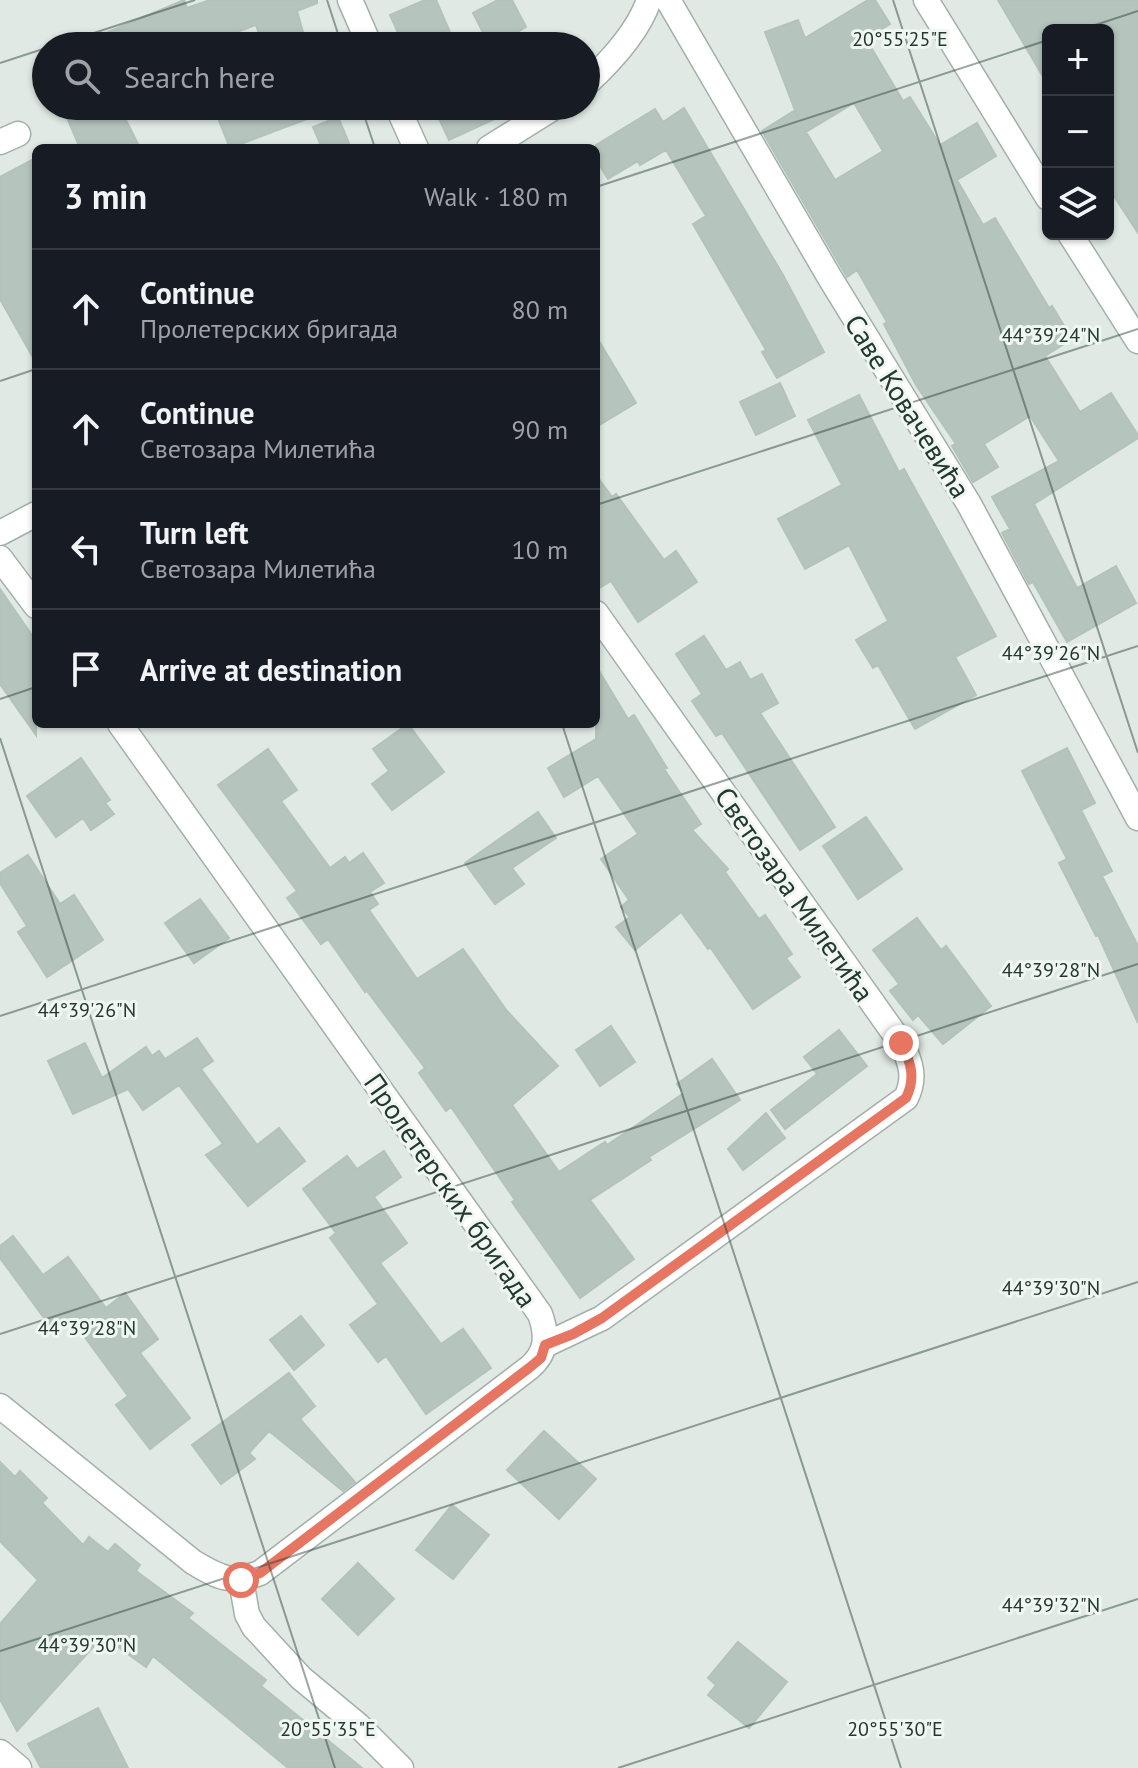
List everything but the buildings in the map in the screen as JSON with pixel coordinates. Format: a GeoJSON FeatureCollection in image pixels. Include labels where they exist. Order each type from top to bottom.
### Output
{"type":"FeatureCollection","features":[{"type":"Feature","properties":{"kind":"street"},"geometry":{"type":"LineString","coordinates":[[350,0],[364,32]]}},
{"type":"Feature","properties":{"kind":"street"},"geometry":{"type":"LineString","coordinates":[[600,71],[637,24],[649,0]]}},
{"type":"Feature","properties":{"kind":"street","name":"Саве Ковачевића"},"geometry":{"type":"LineString","coordinates":[[668,0],[830,278],[969,504],[1138,818]]}},
{"type":"Feature","properties":{"kind":"street"},"geometry":{"type":"LineString","coordinates":[[926,0],[1042,188]]}},
{"type":"Feature","properties":{"kind":"street"},"geometry":{"type":"LineString","coordinates":[[403,120],[414,144]]}},
{"type":"Feature","properties":{"kind":"street"},"geometry":{"type":"LineString","coordinates":[[495,144],[534,120]]}},
{"type":"Feature","properties":{"kind":"street"},"geometry":{"type":"LineString","coordinates":[[1074,240],[1138,341]]}},
{"type":"Feature","properties":{"kind":"street"},"geometry":{"type":"LineString","coordinates":[[0,533],[32,516]]}},
{"type":"Feature","properties":{"kind":"street"},"geometry":{"type":"LineString","coordinates":[[0,558],[32,601]]}},
{"type":"Feature","properties":{"kind":"street","name":"Светозара Милетића"},"geometry":{"type":"LineString","coordinates":[[545,1345],[602,1318],[906,1098],[912,1075],[901,1043],[600,619]]}},
{"type":"Feature","properties":{"kind":"street","name":"Пролетерских бригада"},"geometry":{"type":"LineString","coordinates":[[123,728],[540,1314],[545,1331],[541,1358],[529,1368],[260,1573],[241,1580]]}},
{"type":"Feature","properties":{"kind":"street"},"geometry":{"type":"LineString","coordinates":[[0,1406],[193,1562],[219,1577],[241,1580],[245,1605],[254,1627],[301,1678],[359,1726],[401,1768]]}},
{"type":"Feature","properties":{"kind":"street"},"geometry":{"type":"LineString","coordinates":[[0,1752],[19,1768]]}},
{"type":"Feature","properties":{"kind":"route"},"geometry":{"type":"LineString","coordinates":[[241,1580],[260,1573],[529,1368],[541,1358],[545,1345],[602,1318],[906,1098],[912,1075],[901,1043]]}}]}
